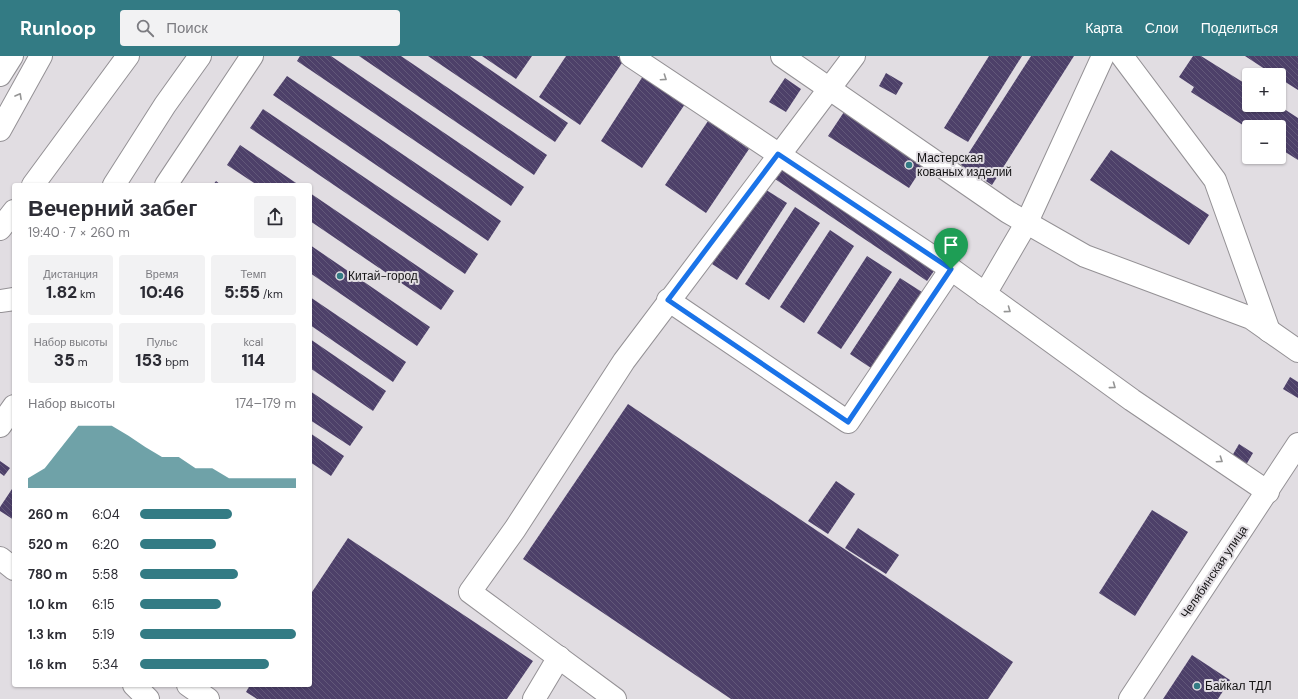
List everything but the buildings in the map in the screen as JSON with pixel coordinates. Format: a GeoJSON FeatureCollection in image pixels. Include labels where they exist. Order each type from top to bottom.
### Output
{"type":"FeatureCollection","features":[{"type":"Feature","properties":{"kind":"street"},"geometry":{"type":"LineString","coordinates":[[0,130],[41,56]]}},
{"type":"Feature","properties":{"kind":"street"},"geometry":{"type":"LineString","coordinates":[[34,183],[128,56]]}},
{"type":"Feature","properties":{"kind":"street"},"geometry":{"type":"LineString","coordinates":[[115,183],[165,105],[200,56]]}},
{"type":"Feature","properties":{"kind":"street"},"geometry":{"type":"LineString","coordinates":[[167,183],[252,56]]}},
{"type":"Feature","properties":{"kind":"street"},"geometry":{"type":"LineString","coordinates":[[631,56],[951,269],[1132,400],[1268,492]]}},
{"type":"Feature","properties":{"kind":"street"},"geometry":{"type":"LineString","coordinates":[[782,56],[1008,212],[1085,256],[1251,318],[1298,351]]}},
{"type":"Feature","properties":{"kind":"street"},"geometry":{"type":"LineString","coordinates":[[615,699],[470,592],[516,529],[624,361],[778,154],[830,89],[854,56]]}},
{"type":"Feature","properties":{"kind":"street"},"geometry":{"type":"LineString","coordinates":[[985,294],[1027,222],[1103,56]]}},
{"type":"Feature","properties":{"kind":"street"},"geometry":{"type":"LineString","coordinates":[[1122,56],[1215,180],[1269,331]]}},
{"type":"Feature","properties":{"kind":"street"},"geometry":{"type":"LineString","coordinates":[[0,229],[12,214]]}},
{"type":"Feature","properties":{"kind":"street"},"geometry":{"type":"LineString","coordinates":[[668,300],[848,422],[951,269]]}},
{"type":"Feature","properties":{"kind":"street"},"geometry":{"type":"LineString","coordinates":[[0,300],[12,299]]}},
{"type":"Feature","properties":{"kind":"street"},"geometry":{"type":"LineString","coordinates":[[0,426],[12,409]]}},
{"type":"Feature","properties":{"kind":"street","name":"Челябинская улица"},"geometry":{"type":"LineString","coordinates":[[1130,699],[1268,492],[1298,444]]}},
{"type":"Feature","properties":{"kind":"street"},"geometry":{"type":"LineString","coordinates":[[534,699],[559,657]]}},
{"type":"Feature","properties":{"kind":"street"},"geometry":{"type":"LineString","coordinates":[[136,687],[148,699]]}},
{"type":"Feature","properties":{"kind":"street"},"geometry":{"type":"LineString","coordinates":[[191,687],[208,699]]}},
{"type":"Feature","properties":{"kind":"place","name":"Мастерская кованых изделий"},"geometry":{"type":"Point","coordinates":[909,165]}},
{"type":"Feature","properties":{"kind":"place","name":"Китай-город"},"geometry":{"type":"Point","coordinates":[340,276]}},
{"type":"Feature","properties":{"kind":"place","name":"Байкал ТДЛ"},"geometry":{"type":"Point","coordinates":[1197,686]}},
{"type":"Feature","properties":{"kind":"route"},"geometry":{"type":"LineString","coordinates":[[778,154],[951,269],[848,422],[668,300],[778,154]]}}]}
